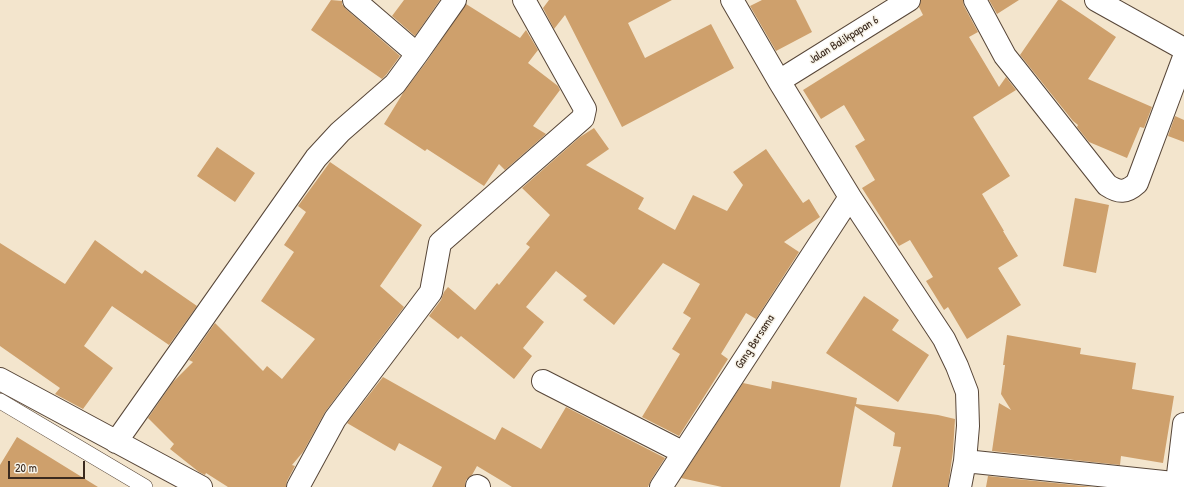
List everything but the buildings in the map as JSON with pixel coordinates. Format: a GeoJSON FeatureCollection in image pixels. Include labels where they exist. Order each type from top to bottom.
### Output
{"type":"FeatureCollection","features":[{"type":"Feature","properties":{"kind":"street"},"geometry":{"type":"LineString","coordinates":[[354,0],[417,54]]}},
{"type":"Feature","properties":{"kind":"street"},"geometry":{"type":"LineString","coordinates":[[116,442],[316,158],[340,132],[394,84],[455,0]]}},
{"type":"Feature","properties":{"kind":"street"},"geometry":{"type":"LineString","coordinates":[[298,487],[335,419],[431,292],[440,243],[580,122],[585,115],[585,109],[524,0]]}},
{"type":"Feature","properties":{"kind":"street","name":"Jalan Balikpapan 6"},"geometry":{"type":"LineString","coordinates":[[779,80],[909,0]]}},
{"type":"Feature","properties":{"kind":"street"},"geometry":{"type":"LineString","coordinates":[[975,0],[1005,56],[1107,185],[1114,189],[1122,191],[1130,189],[1137,183],[1184,57]]}},
{"type":"Feature","properties":{"kind":"street"},"geometry":{"type":"LineString","coordinates":[[1096,0],[1184,49]]}},
{"type":"Feature","properties":{"kind":"street"},"geometry":{"type":"LineString","coordinates":[[738,2],[779,80],[850,197],[944,339],[957,366],[967,392],[968,426],[960,487]]}},
{"type":"Feature","properties":{"kind":"street","name":"Gang Bersama"},"geometry":{"type":"LineString","coordinates":[[660,487],[850,197]]}},
{"type":"Feature","properties":{"kind":"street"},"geometry":{"type":"LineString","coordinates":[[0,379],[202,487]]}},
{"type":"Feature","properties":{"kind":"street"},"geometry":{"type":"LineString","coordinates":[[543,381],[682,452]]}},
{"type":"Feature","properties":{"kind":"street"},"geometry":{"type":"LineString","coordinates":[[964,461],[1181,484],[1184,424]]}},
{"type":"Feature","properties":{"kind":"lane"},"geometry":{"type":"LineString","coordinates":[[0,401],[145,487]]}}]}
